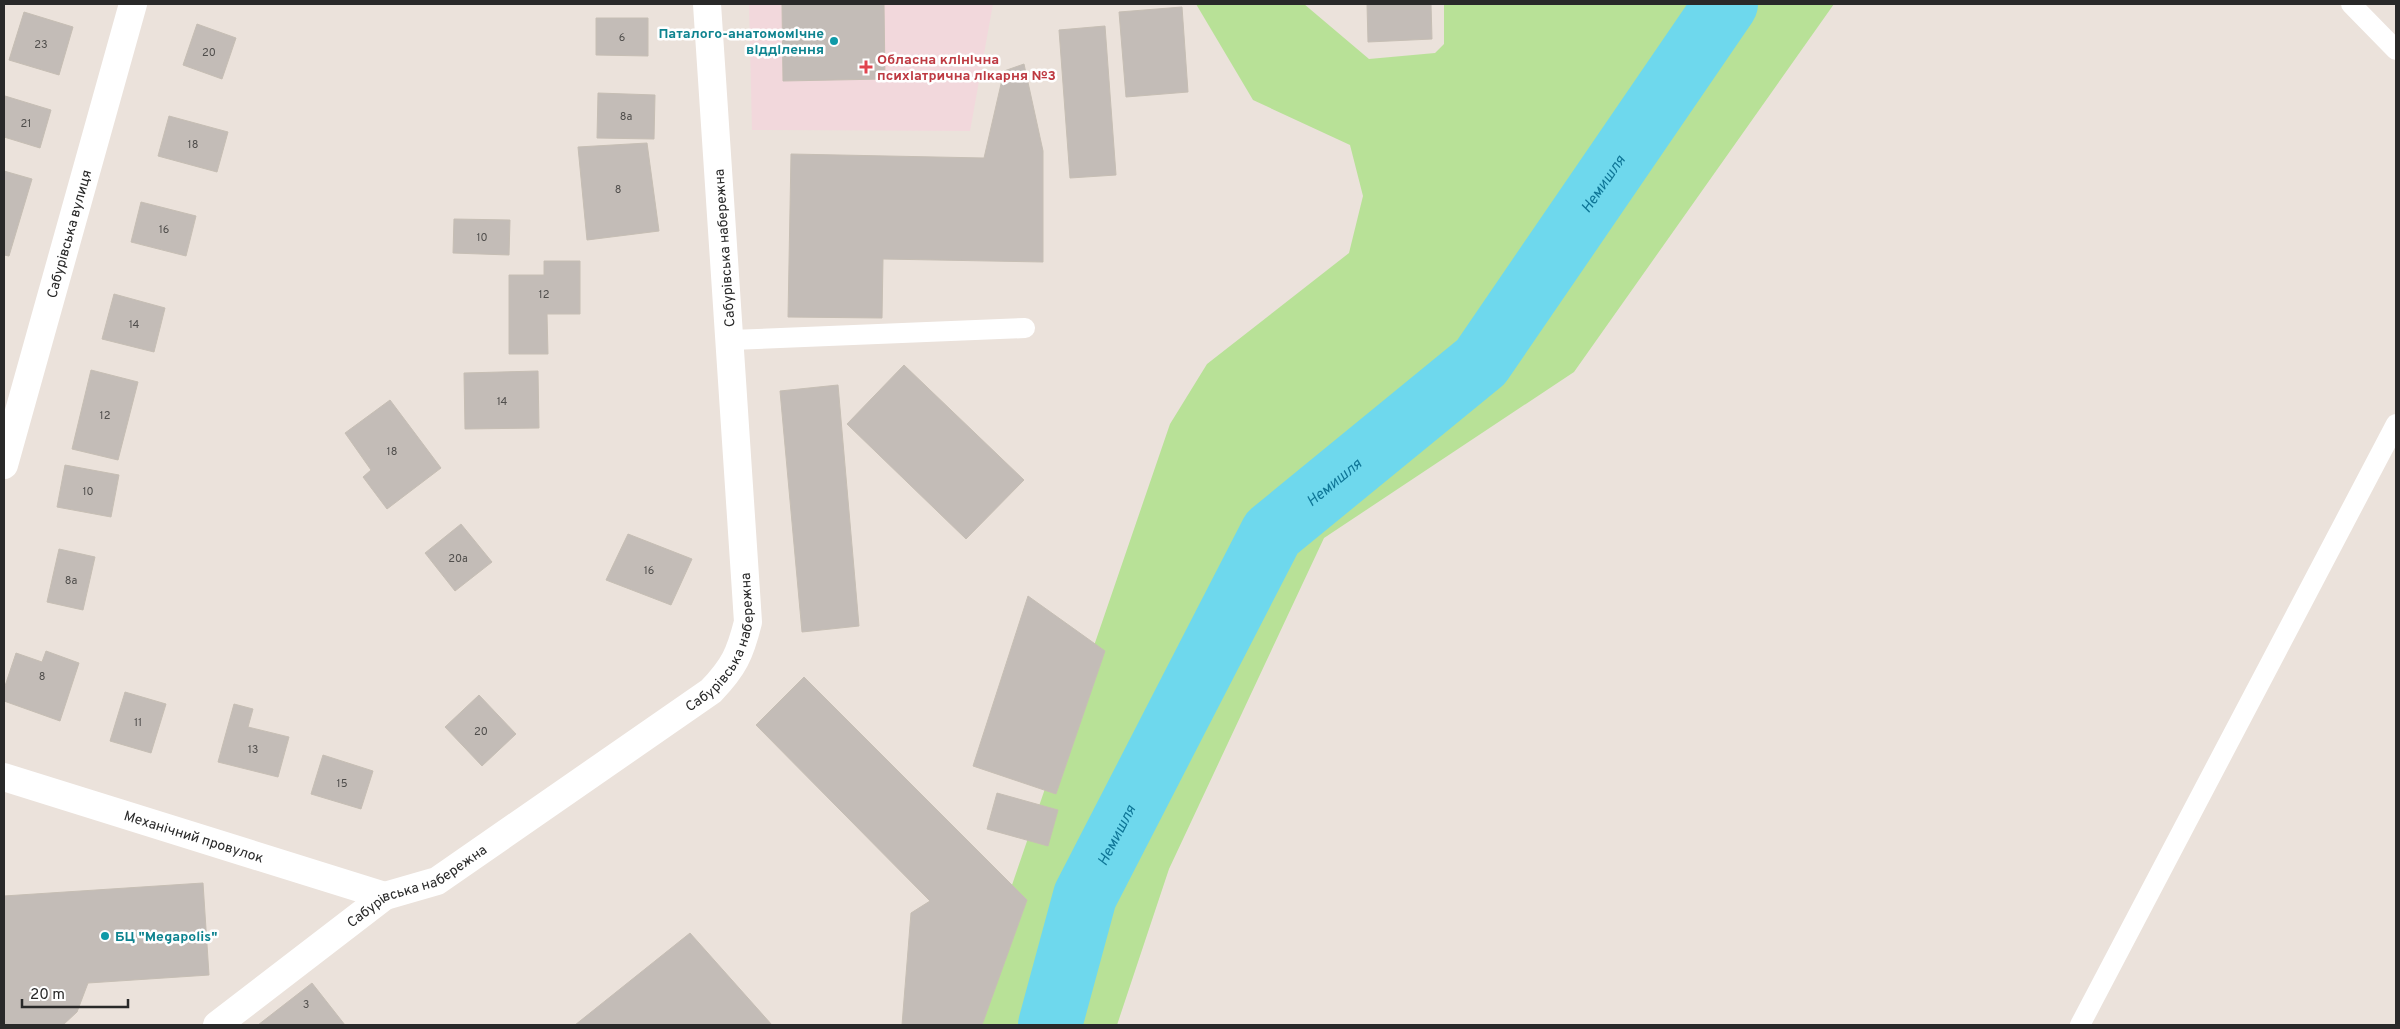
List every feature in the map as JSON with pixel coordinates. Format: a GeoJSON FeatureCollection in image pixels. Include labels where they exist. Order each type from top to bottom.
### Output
{"type":"FeatureCollection","features":[{"type":"Feature","properties":{"kind":"street","name":"Сабурівська вулиця"},"geometry":{"type":"LineString","coordinates":[[4,465],[133,4]]}},
{"type":"Feature","properties":{"kind":"street","name":"Сабурівська набережна"},"geometry":{"type":"LineString","coordinates":[[217,1025],[385,896],[437,881],[711,691],[730,672],[742,648],[748,622],[731,340],[707,4]]}},
{"type":"Feature","properties":{"kind":"street","name":"Механічний провулок"},"geometry":{"type":"LineString","coordinates":[[4,776],[385,896]]}},
{"type":"Feature","properties":{"kind":"lane"},"geometry":{"type":"LineString","coordinates":[[2351,4],[2396,50]]}},
{"type":"Feature","properties":{"kind":"lane"},"geometry":{"type":"LineString","coordinates":[[731,340],[1025,328]]}},
{"type":"Feature","properties":{"kind":"lane"},"geometry":{"type":"LineString","coordinates":[[2080,1025],[2396,424]]}},
{"type":"Feature","properties":{"kind":"shaded area","name":"Обласна клінічна психіатрична лікарня №3"},"geometry":{"type":"Polygon","coordinates":[[[749,4],[993,4],[970,131],[752,130],[749,4]]]}},
{"type":"Feature","properties":{"kind":"green space"},"geometry":{"type":"Polygon","coordinates":[[[1196,4],[1304,4],[1369,59],[1435,53],[1444,44],[1444,4],[1834,4],[1574,372],[1324,538],[1169,869],[1117,1025],[964,1025],[1170,424],[1207,364],[1349,253],[1363,196],[1350,145],[1253,100],[1196,4]]]}},
{"type":"Feature","properties":{"kind":"building","name":"Паталого-анатомомічне відділення"},"geometry":{"type":"Polygon","coordinates":[[[782,4],[884,4],[885,79],[783,81],[782,4]]]}},
{"type":"Feature","properties":{"kind":"building"},"geometry":{"type":"Polygon","coordinates":[[[1367,4],[1431,4],[1432,39],[1368,42],[1367,4]]]}},
{"type":"Feature","properties":{"kind":"building"},"geometry":{"type":"Polygon","coordinates":[[[1182,7],[1188,92],[1126,97],[1119,12],[1182,7]]]}},
{"type":"Feature","properties":{"kind":"building"},"geometry":{"type":"Polygon","coordinates":[[[24,12],[73,27],[59,75],[9,60],[24,12]]]}},
{"type":"Feature","properties":{"kind":"building"},"geometry":{"type":"Polygon","coordinates":[[[596,18],[648,18],[648,56],[596,55],[596,18]]]}},
{"type":"Feature","properties":{"kind":"building"},"geometry":{"type":"Polygon","coordinates":[[[197,24],[236,38],[222,79],[183,65],[197,24]]]}},
{"type":"Feature","properties":{"kind":"building"},"geometry":{"type":"Polygon","coordinates":[[[1105,26],[1116,175],[1070,178],[1059,30],[1105,26]]]}},
{"type":"Feature","properties":{"kind":"building"},"geometry":{"type":"Polygon","coordinates":[[[1024,64],[1043,151],[1043,262],[883,259],[882,318],[788,317],[791,154],[984,158],[1004,71],[1024,64]]]}},
{"type":"Feature","properties":{"kind":"building"},"geometry":{"type":"Polygon","coordinates":[[[598,93],[655,95],[654,139],[597,138],[598,93]]]}},
{"type":"Feature","properties":{"kind":"building"},"geometry":{"type":"Polygon","coordinates":[[[5,96],[51,110],[40,148],[4,137],[5,96]]]}},
{"type":"Feature","properties":{"kind":"building"},"geometry":{"type":"Polygon","coordinates":[[[169,116],[228,132],[217,172],[158,156],[169,116]]]}},
{"type":"Feature","properties":{"kind":"building"},"geometry":{"type":"Polygon","coordinates":[[[647,143],[659,231],[587,240],[578,147],[647,143]]]}},
{"type":"Feature","properties":{"kind":"building"},"geometry":{"type":"Polygon","coordinates":[[[4,171],[32,179],[9,256],[4,255],[4,171]]]}},
{"type":"Feature","properties":{"kind":"building"},"geometry":{"type":"Polygon","coordinates":[[[141,202],[196,216],[186,256],[131,242],[141,202]]]}},
{"type":"Feature","properties":{"kind":"building"},"geometry":{"type":"Polygon","coordinates":[[[454,219],[510,220],[509,255],[453,253],[454,219]]]}},
{"type":"Feature","properties":{"kind":"building"},"geometry":{"type":"Polygon","coordinates":[[[544,261],[580,261],[580,314],[547,314],[548,354],[509,354],[509,275],[544,275],[544,261]]]}},
{"type":"Feature","properties":{"kind":"building"},"geometry":{"type":"Polygon","coordinates":[[[114,294],[165,308],[154,352],[102,339],[114,294]]]}},
{"type":"Feature","properties":{"kind":"building"},"geometry":{"type":"Polygon","coordinates":[[[904,365],[1024,480],[966,539],[847,424],[904,365]]]}},
{"type":"Feature","properties":{"kind":"building"},"geometry":{"type":"Polygon","coordinates":[[[91,370],[138,382],[118,460],[72,449],[91,370]]]}},
{"type":"Feature","properties":{"kind":"building"},"geometry":{"type":"Polygon","coordinates":[[[538,371],[539,428],[465,429],[464,373],[538,371]]]}},
{"type":"Feature","properties":{"kind":"building"},"geometry":{"type":"Polygon","coordinates":[[[838,385],[859,626],[802,632],[780,391],[838,385]]]}},
{"type":"Feature","properties":{"kind":"building"},"geometry":{"type":"Polygon","coordinates":[[[390,400],[441,468],[387,509],[363,477],[371,470],[345,433],[390,400]]]}},
{"type":"Feature","properties":{"kind":"building"},"geometry":{"type":"Polygon","coordinates":[[[65,465],[119,475],[111,517],[57,507],[65,465]]]}},
{"type":"Feature","properties":{"kind":"building"},"geometry":{"type":"Polygon","coordinates":[[[461,524],[492,562],[455,591],[425,553],[461,524]]]}},
{"type":"Feature","properties":{"kind":"building"},"geometry":{"type":"Polygon","coordinates":[[[628,534],[692,559],[671,605],[606,580],[628,534]]]}},
{"type":"Feature","properties":{"kind":"building"},"geometry":{"type":"Polygon","coordinates":[[[59,549],[95,557],[83,610],[47,602],[59,549]]]}},
{"type":"Feature","properties":{"kind":"building"},"geometry":{"type":"Polygon","coordinates":[[[1028,596],[1105,651],[1056,794],[973,766],[1028,596]]]}},
{"type":"Feature","properties":{"kind":"building"},"geometry":{"type":"Polygon","coordinates":[[[46,651],[79,663],[60,721],[4,701],[4,689],[16,653],[42,662],[46,651]]]}},
{"type":"Feature","properties":{"kind":"building"},"geometry":{"type":"Polygon","coordinates":[[[804,677],[1027,900],[982,1025],[902,1025],[911,913],[930,901],[756,725],[804,677]]]}},
{"type":"Feature","properties":{"kind":"building"},"geometry":{"type":"Polygon","coordinates":[[[125,692],[166,704],[151,753],[110,741],[125,692]]]}},
{"type":"Feature","properties":{"kind":"building"},"geometry":{"type":"Polygon","coordinates":[[[479,695],[516,734],[482,766],[445,727],[479,695]]]}},
{"type":"Feature","properties":{"kind":"building"},"geometry":{"type":"Polygon","coordinates":[[[234,704],[253,709],[248,727],[289,737],[278,777],[218,762],[234,704]]]}},
{"type":"Feature","properties":{"kind":"building"},"geometry":{"type":"Polygon","coordinates":[[[323,755],[373,771],[361,809],[311,794],[323,755]]]}},
{"type":"Feature","properties":{"kind":"building"},"geometry":{"type":"Polygon","coordinates":[[[997,793],[1058,810],[1048,846],[987,829],[997,793]]]}},
{"type":"Feature","properties":{"kind":"building","name":"БЦ \"Megapolis\""},"geometry":{"type":"Polygon","coordinates":[[[203,883],[209,975],[88,983],[77,1012],[63,1025],[4,1025],[4,896],[203,883]]]}},
{"type":"Feature","properties":{"kind":"building"},"geometry":{"type":"Polygon","coordinates":[[[690,933],[772,1025],[575,1025],[690,933]]]}},
{"type":"Feature","properties":{"kind":"building"},"geometry":{"type":"Polygon","coordinates":[[[312,983],[345,1025],[258,1025],[312,983]]]}},
{"type":"Feature","properties":{"kind":"waterway","name":"Немишля"},"geometry":{"type":"LineString","coordinates":[[1050,1025],[1085,896],[1272,533],[1481,362],[1726,4]]}},
{"type":"Feature","properties":{"kind":"place","name":"Паталого-анатомомічне відділення"},"geometry":{"type":"Point","coordinates":[834,41]}},
{"type":"Feature","properties":{"kind":"place","name":"Обласна клінічна психіатрична лікарня №3"},"geometry":{"type":"Point","coordinates":[866,67]}},
{"type":"Feature","properties":{"kind":"place","name":"БЦ \"Megapolis\""},"geometry":{"type":"Point","coordinates":[105,936]}}]}
